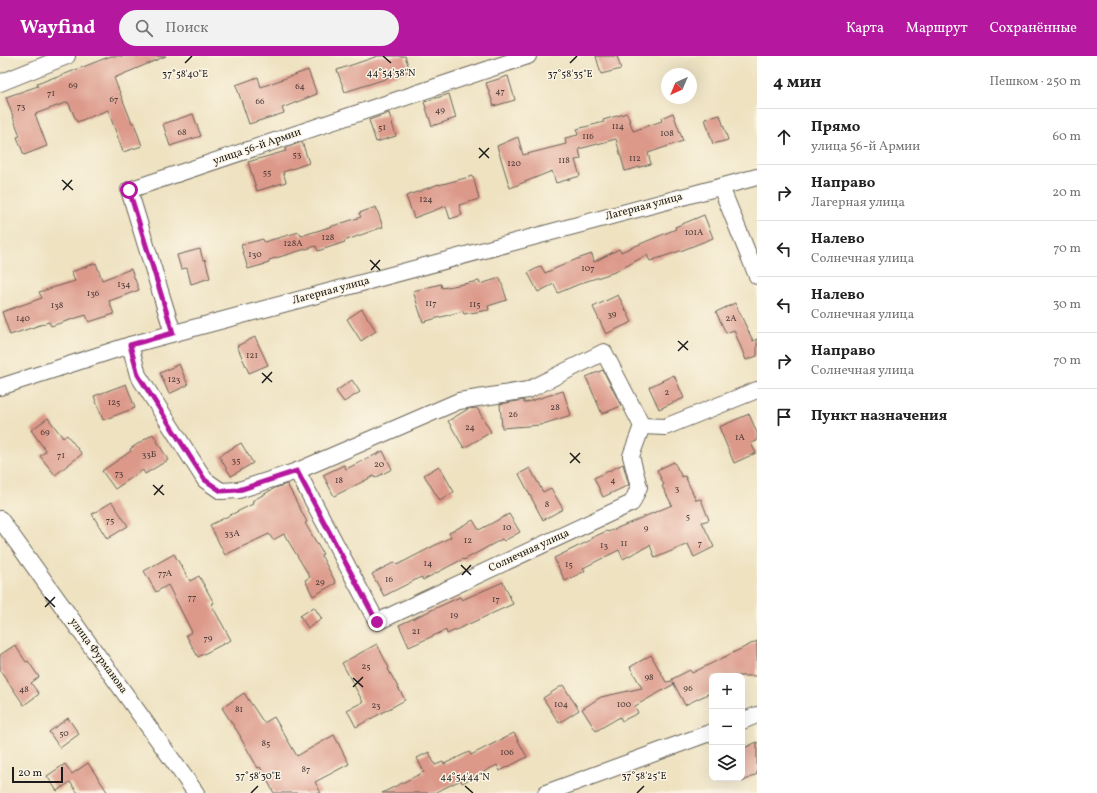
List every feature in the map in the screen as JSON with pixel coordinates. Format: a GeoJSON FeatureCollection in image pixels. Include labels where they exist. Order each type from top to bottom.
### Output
{"type":"FeatureCollection","features":[{"type":"Feature","properties":{"kind":"street"},"geometry":{"type":"LineString","coordinates":[[0,83],[67,56]]}},
{"type":"Feature","properties":{"kind":"street","name":"улица 56-й Армии"},"geometry":{"type":"LineString","coordinates":[[173,333],[129,190],[528,56]]}},
{"type":"Feature","properties":{"kind":"street","name":"Лагерная улица"},"geometry":{"type":"LineString","coordinates":[[0,387],[130,345],[173,333],[757,177]]}},
{"type":"Feature","properties":{"kind":"street"},"geometry":{"type":"LineString","coordinates":[[721,187],[757,276]]}},
{"type":"Feature","properties":{"kind":"street"},"geometry":{"type":"LineString","coordinates":[[130,345],[138,375],[205,480],[221,491],[239,490],[297,471],[459,401],[528,390],[604,352],[642,426],[665,426],[757,390]]}},
{"type":"Feature","properties":{"kind":"street","name":"Солнечная улица"},"geometry":{"type":"LineString","coordinates":[[297,471],[377,622],[632,503],[639,487],[631,456],[642,426]]}},
{"type":"Feature","properties":{"kind":"street","name":"улица Фурманова"},"geometry":{"type":"LineString","coordinates":[[0,519],[196,793]]}},
{"type":"Feature","properties":{"kind":"street"},"geometry":{"type":"LineString","coordinates":[[745,720],[757,715]]}},
{"type":"Feature","properties":{"kind":"street"},"geometry":{"type":"LineString","coordinates":[[546,793],[709,733]]}},
{"type":"Feature","properties":{"kind":"building"},"geometry":{"type":"Polygon","coordinates":[[[111,56],[166,56],[114,78],[132,123],[134,123],[142,146],[123,152],[108,110],[77,122],[68,102],[35,114],[47,146],[24,155],[17,137],[20,136],[6,97],[38,86],[37,84],[111,56]]]}},
{"type":"Feature","properties":{"kind":"building"},"geometry":{"type":"Polygon","coordinates":[[[378,56],[405,56],[410,71],[345,92],[337,70],[378,56]]]}},
{"type":"Feature","properties":{"kind":"building"},"geometry":{"type":"Polygon","coordinates":[[[596,56],[617,56],[621,69],[601,74],[596,56]]]}},
{"type":"Feature","properties":{"kind":"building"},"geometry":{"type":"Polygon","coordinates":[[[308,70],[317,94],[282,108],[284,113],[249,124],[236,85],[258,77],[261,87],[308,70]]]}},
{"type":"Feature","properties":{"kind":"building"},"geometry":{"type":"Polygon","coordinates":[[[508,76],[515,100],[494,106],[486,83],[508,76]]]}},
{"type":"Feature","properties":{"kind":"building"},"geometry":{"type":"Polygon","coordinates":[[[449,94],[456,118],[432,126],[424,102],[449,94]]]}},
{"type":"Feature","properties":{"kind":"building"},"geometry":{"type":"Polygon","coordinates":[[[389,113],[396,136],[376,142],[369,120],[389,113]]]}},
{"type":"Feature","properties":{"kind":"building"},"geometry":{"type":"Polygon","coordinates":[[[627,113],[633,131],[662,121],[661,118],[673,113],[683,141],[648,153],[651,164],[625,171],[616,139],[579,149],[581,159],[575,160],[580,176],[556,183],[552,171],[510,188],[497,146],[518,137],[523,155],[566,144],[565,138],[578,135],[577,129],[604,122],[603,120],[627,113]]]}},
{"type":"Feature","properties":{"kind":"building"},"geometry":{"type":"Polygon","coordinates":[[[193,114],[201,136],[170,146],[163,124],[193,114]]]}},
{"type":"Feature","properties":{"kind":"building"},"geometry":{"type":"Polygon","coordinates":[[[720,115],[728,140],[713,144],[705,119],[720,115]]]}},
{"type":"Feature","properties":{"kind":"building"},"geometry":{"type":"Polygon","coordinates":[[[302,142],[309,163],[283,172],[286,182],[257,191],[248,162],[286,151],[285,148],[302,142]]]}},
{"type":"Feature","properties":{"kind":"building"},"geometry":{"type":"Polygon","coordinates":[[[473,176],[479,199],[459,205],[462,215],[450,219],[446,206],[414,218],[406,196],[439,184],[473,176]]]}},
{"type":"Feature","properties":{"kind":"building"},"geometry":{"type":"Polygon","coordinates":[[[376,207],[383,227],[318,251],[316,246],[269,260],[269,263],[248,269],[241,245],[263,239],[264,242],[299,232],[301,236],[361,217],[359,213],[376,207]]]}},
{"type":"Feature","properties":{"kind":"building"},"geometry":{"type":"Polygon","coordinates":[[[704,215],[713,238],[650,261],[647,255],[615,272],[584,282],[558,293],[554,284],[538,292],[528,273],[541,266],[545,273],[592,254],[594,262],[619,249],[621,252],[676,229],[675,227],[704,215]]]}},
{"type":"Feature","properties":{"kind":"building"},"geometry":{"type":"Polygon","coordinates":[[[200,249],[203,260],[205,259],[210,278],[191,284],[187,268],[181,269],[177,255],[200,249]]]}},
{"type":"Feature","properties":{"kind":"building"},"geometry":{"type":"Polygon","coordinates":[[[96,263],[102,280],[131,269],[139,290],[109,301],[114,314],[89,322],[86,315],[51,326],[49,322],[10,335],[2,312],[42,298],[39,292],[75,281],[71,272],[96,263]]]}},
{"type":"Feature","properties":{"kind":"building"},"geometry":{"type":"Polygon","coordinates":[[[500,278],[507,300],[488,306],[489,310],[464,314],[463,311],[423,322],[413,291],[441,284],[442,288],[479,281],[480,284],[500,278]]]}},
{"type":"Feature","properties":{"kind":"building"},"geometry":{"type":"Polygon","coordinates":[[[618,295],[632,322],[606,334],[593,307],[618,295]]]}},
{"type":"Feature","properties":{"kind":"building"},"geometry":{"type":"Polygon","coordinates":[[[735,303],[753,341],[757,339],[757,356],[746,360],[734,330],[726,333],[716,312],[735,303]]]}},
{"type":"Feature","properties":{"kind":"building"},"geometry":{"type":"Polygon","coordinates":[[[362,309],[376,331],[361,341],[347,319],[362,309]]]}},
{"type":"Feature","properties":{"kind":"building"},"geometry":{"type":"Polygon","coordinates":[[[255,337],[268,365],[249,373],[237,346],[255,337]]]}},
{"type":"Feature","properties":{"kind":"building"},"geometry":{"type":"Polygon","coordinates":[[[179,364],[188,385],[169,394],[160,373],[179,364]]]}},
{"type":"Feature","properties":{"kind":"building"},"geometry":{"type":"Polygon","coordinates":[[[603,370],[621,406],[602,414],[586,377],[603,370]]]}},
{"type":"Feature","properties":{"kind":"building"},"geometry":{"type":"Polygon","coordinates":[[[674,375],[684,398],[659,409],[649,387],[674,375]]]}},
{"type":"Feature","properties":{"kind":"building"},"geometry":{"type":"Polygon","coordinates":[[[352,380],[360,392],[344,402],[336,391],[352,380]]]}},
{"type":"Feature","properties":{"kind":"building"},"geometry":{"type":"Polygon","coordinates":[[[126,384],[135,408],[103,420],[94,396],[126,384]]]}},
{"type":"Feature","properties":{"kind":"building"},"geometry":{"type":"Polygon","coordinates":[[[563,391],[571,415],[540,425],[502,428],[500,404],[524,400],[524,403],[563,391]]]}},
{"type":"Feature","properties":{"kind":"building"},"geometry":{"type":"Polygon","coordinates":[[[477,408],[491,432],[464,448],[448,421],[468,409],[477,408]]]}},
{"type":"Feature","properties":{"kind":"building"},"geometry":{"type":"Polygon","coordinates":[[[749,414],[757,433],[757,441],[751,443],[756,453],[734,463],[719,427],[749,414]]]}},
{"type":"Feature","properties":{"kind":"building"},"geometry":{"type":"Polygon","coordinates":[[[48,418],[63,438],[67,435],[82,454],[55,475],[40,456],[46,451],[31,430],[48,418]]]}},
{"type":"Feature","properties":{"kind":"building"},"geometry":{"type":"Polygon","coordinates":[[[153,434],[168,460],[145,474],[143,470],[115,489],[102,471],[131,451],[130,449],[153,434]]]}},
{"type":"Feature","properties":{"kind":"building"},"geometry":{"type":"Polygon","coordinates":[[[241,443],[253,463],[231,476],[219,456],[241,443]]]}},
{"type":"Feature","properties":{"kind":"building"},"geometry":{"type":"Polygon","coordinates":[[[383,451],[392,469],[375,478],[374,476],[334,496],[323,475],[344,465],[346,469],[383,451]]]}},
{"type":"Feature","properties":{"kind":"building"},"geometry":{"type":"Polygon","coordinates":[[[674,462],[682,477],[685,476],[696,500],[701,499],[709,520],[702,522],[714,547],[694,557],[688,544],[655,558],[650,545],[623,559],[619,550],[583,568],[585,571],[565,581],[554,558],[591,540],[591,538],[672,505],[662,486],[664,485],[657,470],[674,462]]]}},
{"type":"Feature","properties":{"kind":"building"},"geometry":{"type":"Polygon","coordinates":[[[623,464],[629,485],[603,497],[594,478],[623,464]]]}},
{"type":"Feature","properties":{"kind":"building"},"geometry":{"type":"Polygon","coordinates":[[[439,466],[454,492],[440,501],[424,475],[439,466]]]}},
{"type":"Feature","properties":{"kind":"building"},"geometry":{"type":"Polygon","coordinates":[[[530,468],[543,492],[551,488],[563,509],[543,520],[519,474],[530,468]]]}},
{"type":"Feature","properties":{"kind":"building"},"geometry":{"type":"Polygon","coordinates":[[[287,484],[307,522],[305,523],[323,554],[321,555],[336,583],[313,596],[305,580],[310,577],[284,534],[273,540],[269,534],[225,555],[210,525],[253,504],[252,501],[275,488],[287,484]]]}},
{"type":"Feature","properties":{"kind":"building"},"geometry":{"type":"Polygon","coordinates":[[[112,502],[128,526],[107,539],[92,514],[112,502]]]}},
{"type":"Feature","properties":{"kind":"building"},"geometry":{"type":"Polygon","coordinates":[[[509,514],[520,532],[504,541],[502,539],[423,580],[421,577],[384,596],[372,574],[395,562],[397,565],[451,537],[449,533],[473,520],[479,530],[509,514]]]}},
{"type":"Feature","properties":{"kind":"building"},"geometry":{"type":"Polygon","coordinates":[[[174,554],[190,581],[199,576],[214,603],[211,604],[231,640],[198,657],[186,635],[192,632],[168,585],[156,592],[144,571],[174,554]]]}},
{"type":"Feature","properties":{"kind":"building"},"geometry":{"type":"Polygon","coordinates":[[[503,582],[513,604],[447,634],[446,630],[409,647],[399,625],[460,597],[462,600],[503,582]]]}},
{"type":"Feature","properties":{"kind":"building"},"geometry":{"type":"Polygon","coordinates":[[[314,607],[322,619],[308,628],[300,616],[314,607]]]}},
{"type":"Feature","properties":{"kind":"building"},"geometry":{"type":"Polygon","coordinates":[[[757,641],[757,676],[745,676],[745,673],[709,673],[709,693],[685,705],[673,682],[674,684],[635,706],[638,713],[622,721],[620,717],[596,731],[582,709],[601,697],[642,688],[630,667],[651,655],[666,682],[672,681],[672,679],[690,670],[692,673],[757,641]]]}},
{"type":"Feature","properties":{"kind":"building"},"geometry":{"type":"Polygon","coordinates":[[[377,644],[389,668],[388,669],[405,700],[356,727],[347,710],[363,702],[342,663],[377,644]]]}},
{"type":"Feature","properties":{"kind":"building"},"geometry":{"type":"Polygon","coordinates":[[[15,645],[26,662],[28,661],[39,677],[31,683],[39,694],[24,705],[0,670],[0,655],[15,645]]]}},
{"type":"Feature","properties":{"kind":"building"},"geometry":{"type":"Polygon","coordinates":[[[563,685],[579,710],[559,723],[543,698],[563,685]]]}},
{"type":"Feature","properties":{"kind":"building"},"geometry":{"type":"Polygon","coordinates":[[[244,693],[264,723],[274,717],[297,756],[334,735],[349,764],[315,782],[321,793],[274,793],[260,767],[258,768],[241,737],[222,708],[244,693]]]}},
{"type":"Feature","properties":{"kind":"building"},"geometry":{"type":"Polygon","coordinates":[[[68,718],[79,734],[60,748],[49,732],[68,718]]]}},
{"type":"Feature","properties":{"kind":"building"},"geometry":{"type":"Polygon","coordinates":[[[514,733],[527,757],[500,771],[497,765],[462,783],[461,780],[434,793],[382,793],[424,772],[417,758],[429,752],[435,765],[443,762],[444,764],[469,752],[471,755],[514,733]]]}},
{"type":"Feature","properties":{"kind":"building"},"geometry":{"type":"Polygon","coordinates":[[[757,742],[757,774],[745,780],[745,748],[757,742]]]}},
{"type":"Feature","properties":{"kind":"building"},"geometry":{"type":"Polygon","coordinates":[[[88,763],[108,793],[78,793],[70,782],[57,791],[47,776],[65,764],[72,774],[88,763]]]}},
{"type":"Feature","properties":{"kind":"route"},"geometry":{"type":"LineString","coordinates":[[129,190],[173,333],[130,345],[138,375],[205,480],[221,491],[239,490],[297,471],[377,622]]}}]}
